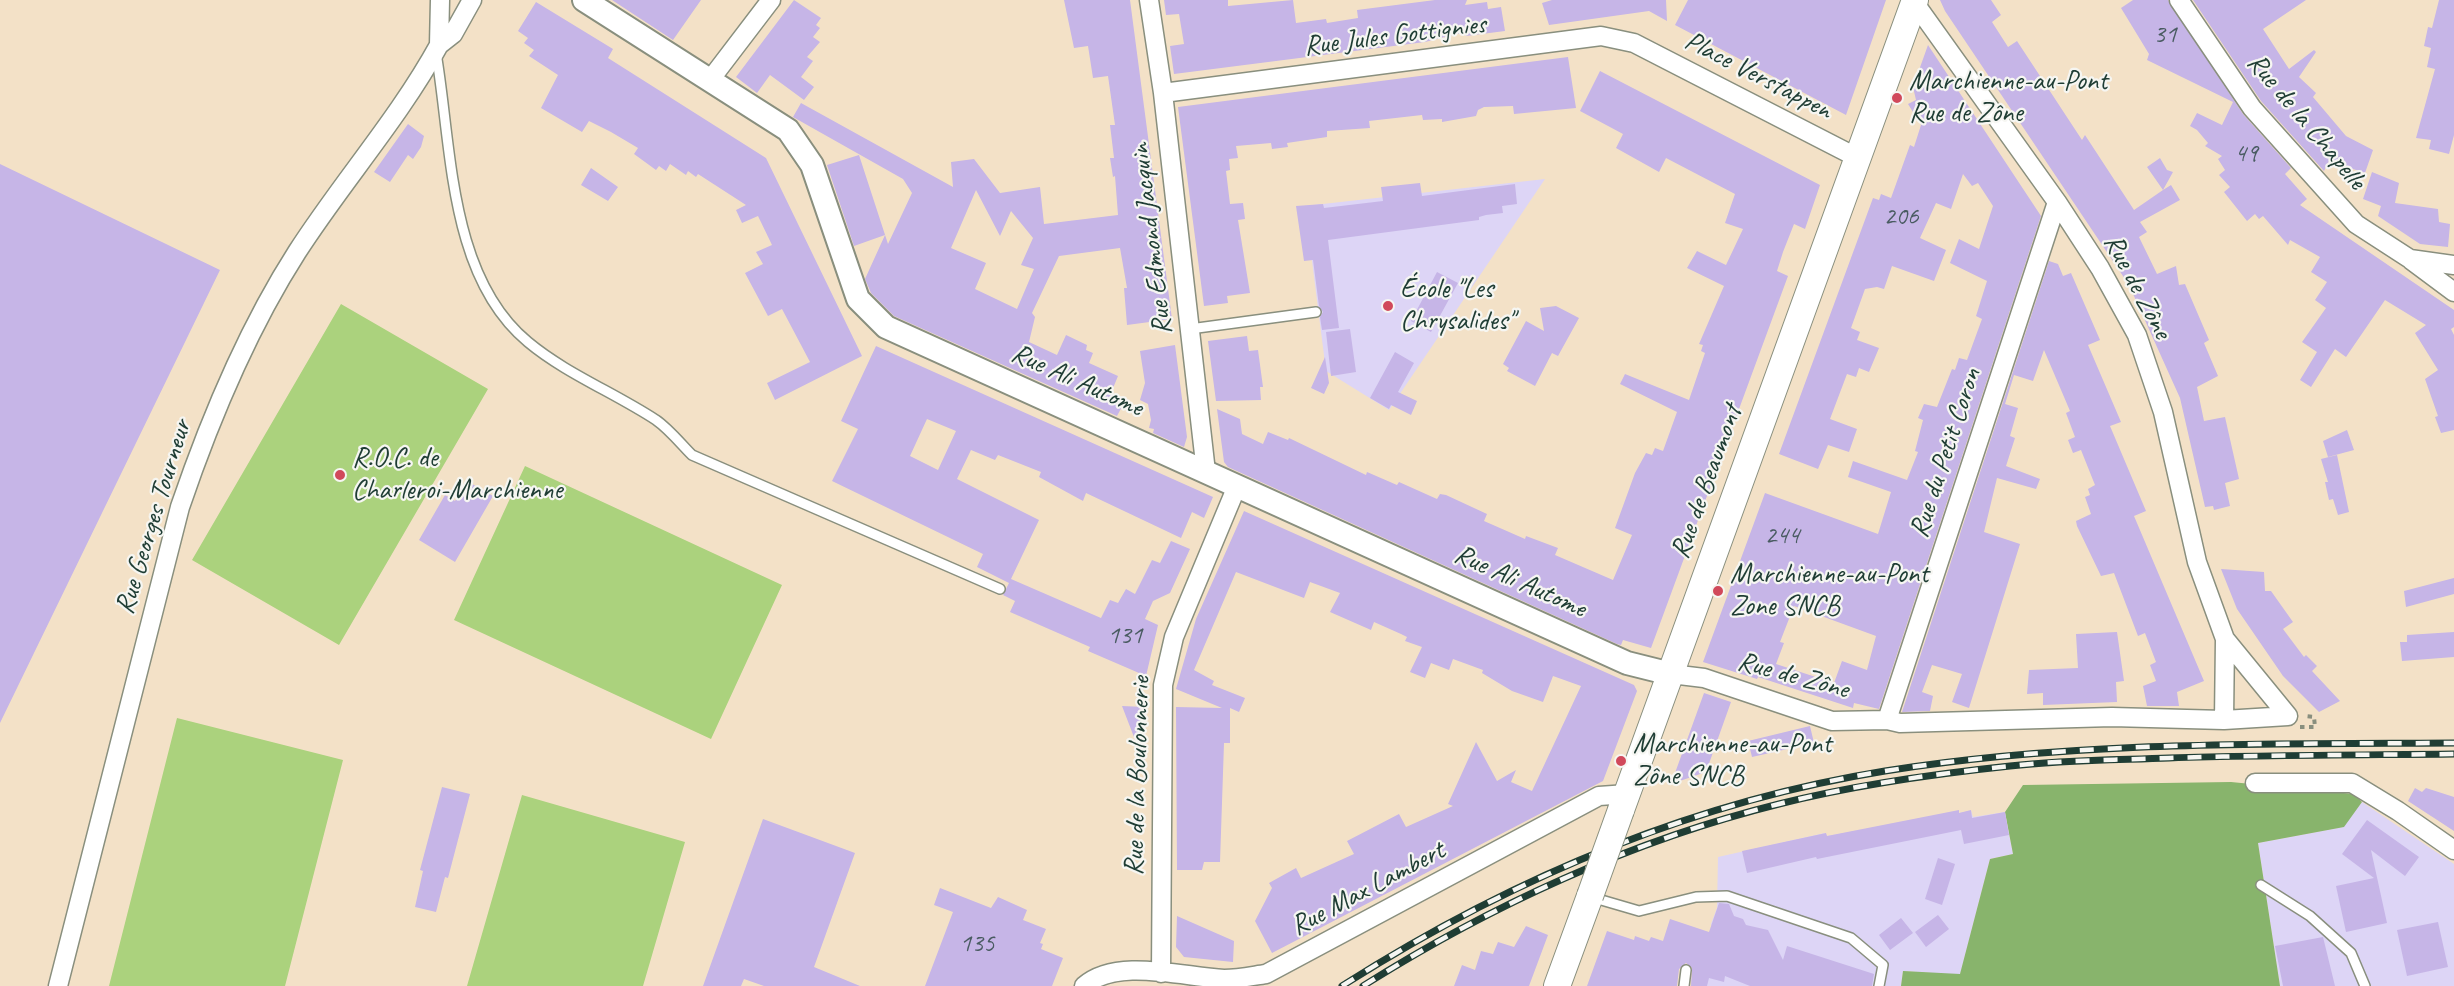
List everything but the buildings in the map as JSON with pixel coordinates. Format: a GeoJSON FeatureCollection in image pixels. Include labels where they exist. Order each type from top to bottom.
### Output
{"type":"FeatureCollection","features":[{"type":"Feature","properties":{"kind":"main road","name":"Rue de Beaumont"},"geometry":{"type":"LineString","coordinates":[[1557,986],[1915,1]]}},
{"type":"Feature","properties":{"kind":"street"},"geometry":{"type":"LineString","coordinates":[[437,48],[440,0]]}},
{"type":"Feature","properties":{"kind":"street","name":"Rue Georges Tourneur"},"geometry":{"type":"LineString","coordinates":[[58,986],[180,507],[199,450],[254,330],[297,252],[437,48],[453,34],[472,0]]}},
{"type":"Feature","properties":{"kind":"street","name":"Rue Ali Autome"},"geometry":{"type":"LineString","coordinates":[[584,0],[788,130],[812,165],[858,299],[886,327],[1627,663],[1671,674]]}},
{"type":"Feature","properties":{"kind":"street"},"geometry":{"type":"LineString","coordinates":[[710,80],[771,0]]}},
{"type":"Feature","properties":{"kind":"street","name":"Rue Edmond Jacquin"},"geometry":{"type":"LineString","coordinates":[[1149,0],[1206,472]]}},
{"type":"Feature","properties":{"kind":"street","name":"Rue de la Chapelle"},"geometry":{"type":"LineString","coordinates":[[2179,0],[2260,117],[2356,224],[2410,259],[2454,292]]}},
{"type":"Feature","properties":{"kind":"street","name":"Rue de Zône"},"geometry":{"type":"LineString","coordinates":[[1671,674],[1704,678],[1832,721],[1887,720],[1900,723],[2112,717],[2224,720],[2288,716],[2225,639],[2197,562],[2163,412],[2137,335],[2100,268],[2057,202],[1915,1]]}},
{"type":"Feature","properties":{"kind":"street","name":"Rue Jules Gottignies"},"geometry":{"type":"LineString","coordinates":[[1162,93],[1601,36],[1635,43]]}},
{"type":"Feature","properties":{"kind":"street","name":"Place Verstappen"},"geometry":{"type":"LineString","coordinates":[[1635,43],[1858,158]]}},
{"type":"Feature","properties":{"kind":"street","name":"Rue du Petit Coron"},"geometry":{"type":"LineString","coordinates":[[1887,720],[2057,202]]}},
{"type":"Feature","properties":{"kind":"street","name":"Rue de la Chapelle"},"geometry":{"type":"LineString","coordinates":[[2410,259],[2454,265]]}},
{"type":"Feature","properties":{"kind":"street","name":"Rue de la Boulonnerie"},"geometry":{"type":"LineString","coordinates":[[1161,973],[1163,685],[1174,637],[1236,486]]}},
{"type":"Feature","properties":{"kind":"street","name":"Rue de Zône"},"geometry":{"type":"LineString","coordinates":[[2224,720],[2225,639]]}},
{"type":"Feature","properties":{"kind":"street"},"geometry":{"type":"LineString","coordinates":[[2255,783],[2352,783],[2398,811],[2454,850]]}},
{"type":"Feature","properties":{"kind":"street","name":"Rue Max Lambert"},"geometry":{"type":"LineString","coordinates":[[1084,986],[1091,979],[1121,970],[1227,979],[1266,974],[1599,796],[1624,802]]}},
{"type":"Feature","properties":{"kind":"lane"},"geometry":{"type":"LineString","coordinates":[[437,48],[452,179],[462,226],[489,293],[507,321],[528,343],[658,422],[692,455],[1000,589]]}},
{"type":"Feature","properties":{"kind":"lane"},"geometry":{"type":"LineString","coordinates":[[1190,329],[1316,312]]}},
{"type":"Feature","properties":{"kind":"lane"},"geometry":{"type":"LineString","coordinates":[[2261,885],[2310,916],[2351,953],[2365,986]]}},
{"type":"Feature","properties":{"kind":"lane"},"geometry":{"type":"LineString","coordinates":[[1590,896],[1639,911],[1695,897],[1727,896],[1851,938],[1883,965],[1879,986]]}},
{"type":"Feature","properties":{"kind":"lane"},"geometry":{"type":"LineString","coordinates":[[1684,986],[1686,970]]}},
{"type":"Feature","properties":{"kind":"shaded area","name":"École \"Les Chrysalides\""},"geometry":{"type":"Polygon","coordinates":[[[1545,179],[1389,410],[1326,371],[1305,206],[1545,179]]]}},
{"type":"Feature","properties":{"kind":"shaded area"},"geometry":{"type":"Polygon","coordinates":[[[2362,802],[2454,864],[2454,986],[2280,986],[2258,843],[2343,827],[2362,802]]]}},
{"type":"Feature","properties":{"kind":"shaded area"},"geometry":{"type":"Polygon","coordinates":[[[1971,811],[1973,817],[2005,812],[2013,854],[1990,859],[1960,975],[1903,971],[1901,986],[1692,986],[1713,928],[1711,924],[1717,908],[1718,857],[1825,833],[1827,836],[1971,811]]]}},
{"type":"Feature","properties":{"kind":"green space","name":"R.O.C. de Charleroi-Marchienne"},"geometry":{"type":"Polygon","coordinates":[[[341,304],[488,389],[339,645],[192,560],[341,304]]]}},
{"type":"Feature","properties":{"kind":"green space","name":"R.O.C. de Charleroi-Marchienne"},"geometry":{"type":"Polygon","coordinates":[[[525,466],[782,585],[711,739],[454,620],[525,466]]]}},
{"type":"Feature","properties":{"kind":"green space"},"geometry":{"type":"Polygon","coordinates":[[[177,718],[343,760],[285,986],[109,986],[177,718]]]}},
{"type":"Feature","properties":{"kind":"green space"},"geometry":{"type":"Polygon","coordinates":[[[2231,782],[2354,794],[2362,802],[2344,827],[2258,843],[2280,986],[1901,986],[1903,971],[1960,974],[1990,859],[2013,854],[2005,812],[2023,785],[2231,782]]]}},
{"type":"Feature","properties":{"kind":"green space"},"geometry":{"type":"Polygon","coordinates":[[[522,795],[685,842],[643,986],[467,986],[522,795]]]}},
{"type":"Feature","properties":{"kind":"railway"},"geometry":{"type":"LineString","coordinates":[[1342,986],[1469,912],[1535,880],[1671,825],[1742,803],[1813,785],[1885,771],[1956,761],[2098,749],[2240,744],[2454,743]]}},
{"type":"Feature","properties":{"kind":"railway"},"geometry":{"type":"LineString","coordinates":[[1363,986],[1461,929],[1512,903],[1617,856],[1724,819],[1807,797],[1923,777],[2049,762],[2240,756],[2454,754]]}},
{"type":"Feature","properties":{"kind":"place","name":"Marchienne-au-Pont Rue de Zône"},"geometry":{"type":"Point","coordinates":[1897,98]}},
{"type":"Feature","properties":{"kind":"place","name":"École \"Les Chrysalides\""},"geometry":{"type":"Point","coordinates":[1388,306]}},
{"type":"Feature","properties":{"kind":"place","name":"R.O.C. de Charleroi-Marchienne"},"geometry":{"type":"Point","coordinates":[340,475]}},
{"type":"Feature","properties":{"kind":"place","name":"Marchienne-au-Pont Zone SNCB"},"geometry":{"type":"Point","coordinates":[1718,591]}},
{"type":"Feature","properties":{"kind":"place","name":"Marchienne-au-Pont Zône SNCB"},"geometry":{"type":"Point","coordinates":[1621,761]}}]}
